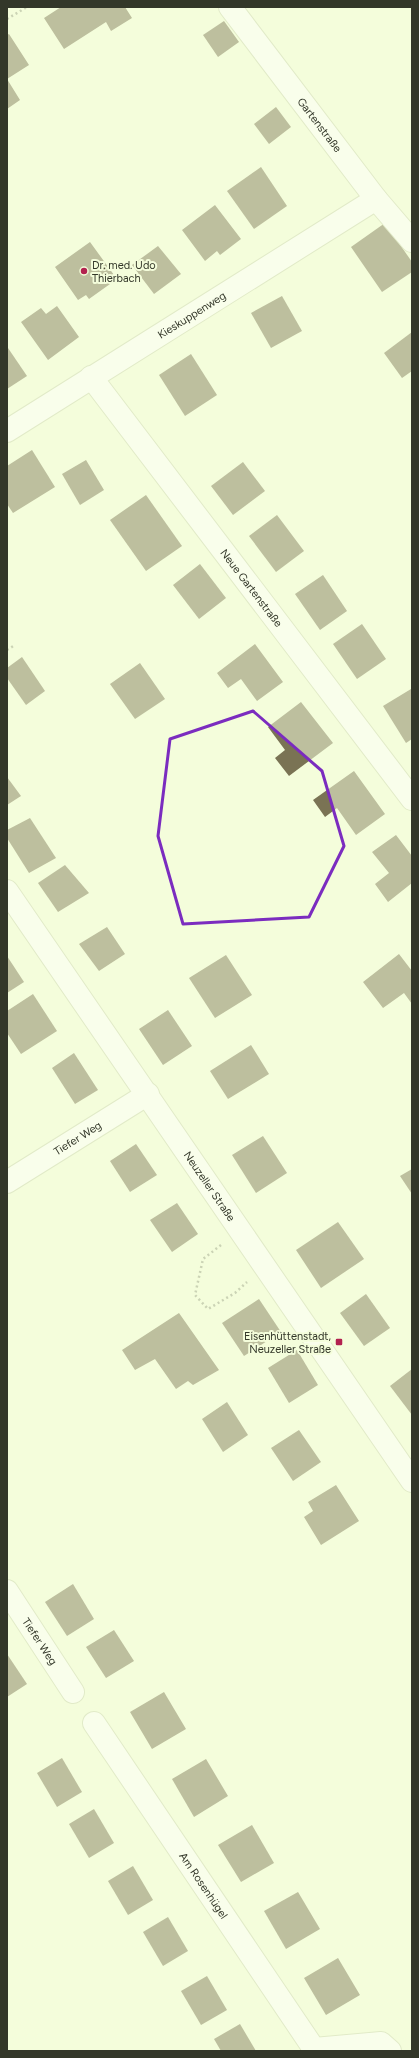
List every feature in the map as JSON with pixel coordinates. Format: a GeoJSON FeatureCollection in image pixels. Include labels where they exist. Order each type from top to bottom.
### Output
{"type":"FeatureCollection","features":[{"type":"Feature","properties":{"kind":"street","name":"Gartenstraße"},"geometry":{"type":"LineString","coordinates":[[230,7],[376,199],[412,241]]}},
{"type":"Feature","properties":{"kind":"street","name":"Kieskuppenweg"},"geometry":{"type":"LineString","coordinates":[[7,431],[376,199]]}},
{"type":"Feature","properties":{"kind":"street","name":"Neue Gartenstraße"},"geometry":{"type":"LineString","coordinates":[[91,377],[412,800]]}},
{"type":"Feature","properties":{"kind":"street","name":"Neuzeller Straße"},"geometry":{"type":"LineString","coordinates":[[7,891],[148,1094],[412,1481]]}},
{"type":"Feature","properties":{"kind":"street","name":"Tiefer Weg"},"geometry":{"type":"LineString","coordinates":[[7,1182],[148,1094]]}},
{"type":"Feature","properties":{"kind":"street","name":"Tiefer Weg"},"geometry":{"type":"LineString","coordinates":[[7,1591],[73,1692]]}},
{"type":"Feature","properties":{"kind":"street","name":"Am Rosenhügel"},"geometry":{"type":"LineString","coordinates":[[94,1723],[315,2050],[381,2044],[390,2051]]}},
{"type":"Feature","properties":{"kind":"path"},"geometry":{"type":"LineString","coordinates":[[7,19],[27,7]]}},
{"type":"Feature","properties":{"kind":"path"},"geometry":{"type":"LineString","coordinates":[[7,650],[15,645]]}},
{"type":"Feature","properties":{"kind":"path"},"geometry":{"type":"LineString","coordinates":[[241,1230],[203,1259],[195,1295],[208,1309],[235,1293],[265,1265]]}},
{"type":"Feature","properties":{"kind":"highlighted area"},"geometry":{"type":"Polygon","coordinates":[[[253,711],[322,771],[344,846],[309,917],[183,924],[158,836],[170,739],[253,711]]]}},
{"type":"Feature","properties":{"kind":"building"},"geometry":{"type":"Polygon","coordinates":[[[61,7],[125,7],[132,18],[111,31],[106,22],[64,49],[44,18],[61,7]]]}},
{"type":"Feature","properties":{"kind":"building"},"geometry":{"type":"Polygon","coordinates":[[[224,21],[239,42],[218,57],[203,35],[224,21]]]}},
{"type":"Feature","properties":{"kind":"building"},"geometry":{"type":"Polygon","coordinates":[[[9,34],[29,65],[7,79],[7,35],[9,34]]]}},
{"type":"Feature","properties":{"kind":"building"},"geometry":{"type":"Polygon","coordinates":[[[7,79],[20,100],[7,109],[7,79]]]}},
{"type":"Feature","properties":{"kind":"building"},"geometry":{"type":"Polygon","coordinates":[[[276,107],[291,127],[269,144],[254,124],[276,107]]]}},
{"type":"Feature","properties":{"kind":"building"},"geometry":{"type":"Polygon","coordinates":[[[261,167],[287,206],[254,229],[227,191],[261,167]]]}},
{"type":"Feature","properties":{"kind":"building"},"geometry":{"type":"Polygon","coordinates":[[[215,205],[241,239],[220,255],[217,251],[205,261],[182,230],[215,205]]]}},
{"type":"Feature","properties":{"kind":"building"},"geometry":{"type":"Polygon","coordinates":[[[385,223],[412,262],[412,272],[382,292],[351,247],[385,223]]]}},
{"type":"Feature","properties":{"kind":"building","name":"Dr. med. Udo Thierbach"},"geometry":{"type":"Polygon","coordinates":[[[90,242],[114,275],[107,279],[110,284],[89,299],[86,295],[78,300],[55,267],[90,242]]]}},
{"type":"Feature","properties":{"kind":"building"},"geometry":{"type":"Polygon","coordinates":[[[158,246],[181,274],[154,294],[132,265],[158,246]]]}},
{"type":"Feature","properties":{"kind":"building"},"geometry":{"type":"Polygon","coordinates":[[[282,296],[302,331],[271,348],[251,313],[282,296]]]}},
{"type":"Feature","properties":{"kind":"building"},"geometry":{"type":"Polygon","coordinates":[[[57,306],[79,337],[48,360],[21,322],[41,308],[46,314],[57,306]]]}},
{"type":"Feature","properties":{"kind":"building"},"geometry":{"type":"Polygon","coordinates":[[[412,332],[412,371],[402,378],[384,353],[412,332]]]}},
{"type":"Feature","properties":{"kind":"building"},"geometry":{"type":"Polygon","coordinates":[[[8,348],[27,376],[7,389],[7,349],[8,348]]]}},
{"type":"Feature","properties":{"kind":"building"},"geometry":{"type":"Polygon","coordinates":[[[191,354],[217,395],[185,416],[159,375],[191,354]]]}},
{"type":"Feature","properties":{"kind":"building"},"geometry":{"type":"Polygon","coordinates":[[[32,450],[55,487],[13,513],[7,504],[7,466],[32,450]]]}},
{"type":"Feature","properties":{"kind":"building"},"geometry":{"type":"Polygon","coordinates":[[[86,460],[104,490],[80,505],[62,474],[86,460]]]}},
{"type":"Feature","properties":{"kind":"building"},"geometry":{"type":"Polygon","coordinates":[[[243,462],[265,491],[233,515],[211,486],[243,462]]]}},
{"type":"Feature","properties":{"kind":"building"},"geometry":{"type":"Polygon","coordinates":[[[146,495],[182,546],[146,571],[110,520],[146,495]]]}},
{"type":"Feature","properties":{"kind":"building"},"geometry":{"type":"Polygon","coordinates":[[[277,515],[304,551],[276,572],[249,536],[277,515]]]}},
{"type":"Feature","properties":{"kind":"building"},"geometry":{"type":"Polygon","coordinates":[[[200,564],[226,598],[199,619],[173,585],[200,564]]]}},
{"type":"Feature","properties":{"kind":"building"},"geometry":{"type":"Polygon","coordinates":[[[323,575],[347,611],[320,630],[295,594],[323,575]]]}},
{"type":"Feature","properties":{"kind":"building"},"geometry":{"type":"Polygon","coordinates":[[[362,624],[386,659],[357,679],[333,644],[362,624]]]}},
{"type":"Feature","properties":{"kind":"building"},"geometry":{"type":"Polygon","coordinates":[[[255,644],[283,682],[257,701],[241,679],[228,688],[217,673],[255,644]]]}},
{"type":"Feature","properties":{"kind":"building"},"geometry":{"type":"Polygon","coordinates":[[[22,657],[45,691],[26,705],[7,678],[7,668],[22,657]]]}},
{"type":"Feature","properties":{"kind":"building"},"geometry":{"type":"Polygon","coordinates":[[[140,663],[165,699],[135,719],[110,684],[140,663]]]}},
{"type":"Feature","properties":{"kind":"building"},"geometry":{"type":"Polygon","coordinates":[[[411,689],[412,739],[406,743],[383,706],[411,689]]]}},
{"type":"Feature","properties":{"kind":"building"},"geometry":{"type":"Polygon","coordinates":[[[301,702],[333,743],[289,776],[275,758],[285,750],[268,727],[301,702]]]}},
{"type":"Feature","properties":{"kind":"building"},"geometry":{"type":"Polygon","coordinates":[[[354,771],[385,814],[356,835],[337,808],[325,817],[313,800],[354,771]]]}},
{"type":"Feature","properties":{"kind":"building"},"geometry":{"type":"Polygon","coordinates":[[[7,777],[21,796],[7,805],[7,777]]]}},
{"type":"Feature","properties":{"kind":"building"},"geometry":{"type":"Polygon","coordinates":[[[30,818],[56,858],[29,873],[7,838],[7,830],[30,818]]]}},
{"type":"Feature","properties":{"kind":"building"},"geometry":{"type":"Polygon","coordinates":[[[396,835],[412,856],[412,883],[388,902],[375,884],[389,873],[372,852],[396,835]]]}},
{"type":"Feature","properties":{"kind":"building"},"geometry":{"type":"Polygon","coordinates":[[[65,865],[89,893],[58,912],[38,883],[65,865]]]}},
{"type":"Feature","properties":{"kind":"building"},"geometry":{"type":"Polygon","coordinates":[[[107,927],[125,954],[99,971],[79,944],[107,927]]]}},
{"type":"Feature","properties":{"kind":"building"},"geometry":{"type":"Polygon","coordinates":[[[399,954],[412,971],[412,1004],[404,993],[383,1008],[363,982],[399,954]]]}},
{"type":"Feature","properties":{"kind":"building"},"geometry":{"type":"Polygon","coordinates":[[[226,955],[252,995],[215,1018],[189,978],[226,955]]]}},
{"type":"Feature","properties":{"kind":"building"},"geometry":{"type":"Polygon","coordinates":[[[7,956],[24,982],[7,993],[7,956]]]}},
{"type":"Feature","properties":{"kind":"building"},"geometry":{"type":"Polygon","coordinates":[[[33,994],[57,1031],[21,1054],[7,1033],[7,1011],[33,994]]]}},
{"type":"Feature","properties":{"kind":"building"},"geometry":{"type":"Polygon","coordinates":[[[168,1010],[192,1046],[163,1065],[139,1029],[168,1010]]]}},
{"type":"Feature","properties":{"kind":"building"},"geometry":{"type":"Polygon","coordinates":[[[251,1045],[269,1074],[228,1099],[210,1071],[251,1045]]]}},
{"type":"Feature","properties":{"kind":"building"},"geometry":{"type":"Polygon","coordinates":[[[74,1053],[98,1090],[75,1104],[52,1068],[74,1053]]]}},
{"type":"Feature","properties":{"kind":"building"},"geometry":{"type":"Polygon","coordinates":[[[263,1136],[287,1173],[256,1193],[232,1155],[263,1136]]]}},
{"type":"Feature","properties":{"kind":"building"},"geometry":{"type":"Polygon","coordinates":[[[136,1144],[157,1175],[130,1192],[110,1161],[136,1144]]]}},
{"type":"Feature","properties":{"kind":"building"},"geometry":{"type":"Polygon","coordinates":[[[412,1169],[412,1194],[400,1176],[412,1169]]]}},
{"type":"Feature","properties":{"kind":"building"},"geometry":{"type":"Polygon","coordinates":[[[177,1203],[198,1234],[172,1252],[150,1220],[177,1203]]]}},
{"type":"Feature","properties":{"kind":"building"},"geometry":{"type":"Polygon","coordinates":[[[338,1222],[364,1259],[321,1288],[296,1250],[338,1222]]]}},
{"type":"Feature","properties":{"kind":"building"},"geometry":{"type":"Polygon","coordinates":[[[366,1294],[390,1328],[364,1346],[340,1313],[366,1294]]]}},
{"type":"Feature","properties":{"kind":"building"},"geometry":{"type":"Polygon","coordinates":[[[259,1299],[281,1332],[244,1356],[222,1323],[259,1299]]]}},
{"type":"Feature","properties":{"kind":"building"},"geometry":{"type":"Polygon","coordinates":[[[179,1313],[219,1370],[193,1385],[188,1381],[176,1389],[155,1359],[135,1370],[122,1350],[179,1313]]]}},
{"type":"Feature","properties":{"kind":"building"},"geometry":{"type":"Polygon","coordinates":[[[297,1350],[318,1385],[289,1403],[268,1368],[297,1350]]]}},
{"type":"Feature","properties":{"kind":"building"},"geometry":{"type":"Polygon","coordinates":[[[412,1369],[412,1415],[390,1386],[412,1369]]]}},
{"type":"Feature","properties":{"kind":"building"},"geometry":{"type":"Polygon","coordinates":[[[227,1402],[248,1435],[223,1452],[202,1419],[227,1402]]]}},
{"type":"Feature","properties":{"kind":"building"},"geometry":{"type":"Polygon","coordinates":[[[299,1430],[321,1462],[293,1481],[271,1448],[299,1430]]]}},
{"type":"Feature","properties":{"kind":"building"},"geometry":{"type":"Polygon","coordinates":[[[336,1485],[359,1521],[321,1545],[304,1517],[313,1511],[308,1502],[336,1485]]]}},
{"type":"Feature","properties":{"kind":"building"},"geometry":{"type":"Polygon","coordinates":[[[73,1584],[94,1619],[67,1636],[45,1602],[73,1584]]]}},
{"type":"Feature","properties":{"kind":"building"},"geometry":{"type":"Polygon","coordinates":[[[114,1630],[134,1661],[106,1678],[86,1647],[114,1630]]]}},
{"type":"Feature","properties":{"kind":"building"},"geometry":{"type":"Polygon","coordinates":[[[7,1654],[27,1684],[7,1697],[7,1654]]]}},
{"type":"Feature","properties":{"kind":"building"},"geometry":{"type":"Polygon","coordinates":[[[164,1692],[186,1729],[152,1749],[130,1712],[164,1692]]]}},
{"type":"Feature","properties":{"kind":"building"},"geometry":{"type":"Polygon","coordinates":[[[62,1758],[82,1792],[57,1807],[37,1773],[62,1758]]]}},
{"type":"Feature","properties":{"kind":"building"},"geometry":{"type":"Polygon","coordinates":[[[206,1759],[228,1796],[194,1817],[172,1779],[206,1759]]]}},
{"type":"Feature","properties":{"kind":"building"},"geometry":{"type":"Polygon","coordinates":[[[94,1809],[114,1843],[89,1858],[69,1824],[94,1809]]]}},
{"type":"Feature","properties":{"kind":"building"},"geometry":{"type":"Polygon","coordinates":[[[252,1825],[274,1863],[241,1882],[218,1845],[252,1825]]]}},
{"type":"Feature","properties":{"kind":"building"},"geometry":{"type":"Polygon","coordinates":[[[133,1866],[153,1900],[128,1915],[108,1881],[133,1866]]]}},
{"type":"Feature","properties":{"kind":"building"},"geometry":{"type":"Polygon","coordinates":[[[298,1892],[320,1929],[286,1949],[264,1911],[298,1892]]]}},
{"type":"Feature","properties":{"kind":"building"},"geometry":{"type":"Polygon","coordinates":[[[168,1917],[188,1951],[163,1966],[143,1932],[168,1917]]]}},
{"type":"Feature","properties":{"kind":"building"},"geometry":{"type":"Polygon","coordinates":[[[338,1958],[360,1995],[326,2015],[304,1978],[338,1958]]]}},
{"type":"Feature","properties":{"kind":"building"},"geometry":{"type":"Polygon","coordinates":[[[207,1976],[227,2010],[201,2025],[181,1991],[207,1976]]]}},
{"type":"Feature","properties":{"kind":"building"},"geometry":{"type":"Polygon","coordinates":[[[240,2024],[256,2051],[221,2051],[214,2039],[240,2024]]]}},
{"type":"Feature","properties":{"kind":"place","name":"Dr. med. Udo Thierbach"},"geometry":{"type":"Point","coordinates":[84,271]}},
{"type":"Feature","properties":{"kind":"place","name":"Eisenhüttenstadt, Neuzeller Straße"},"geometry":{"type":"Point","coordinates":[339,1342]}}]}
